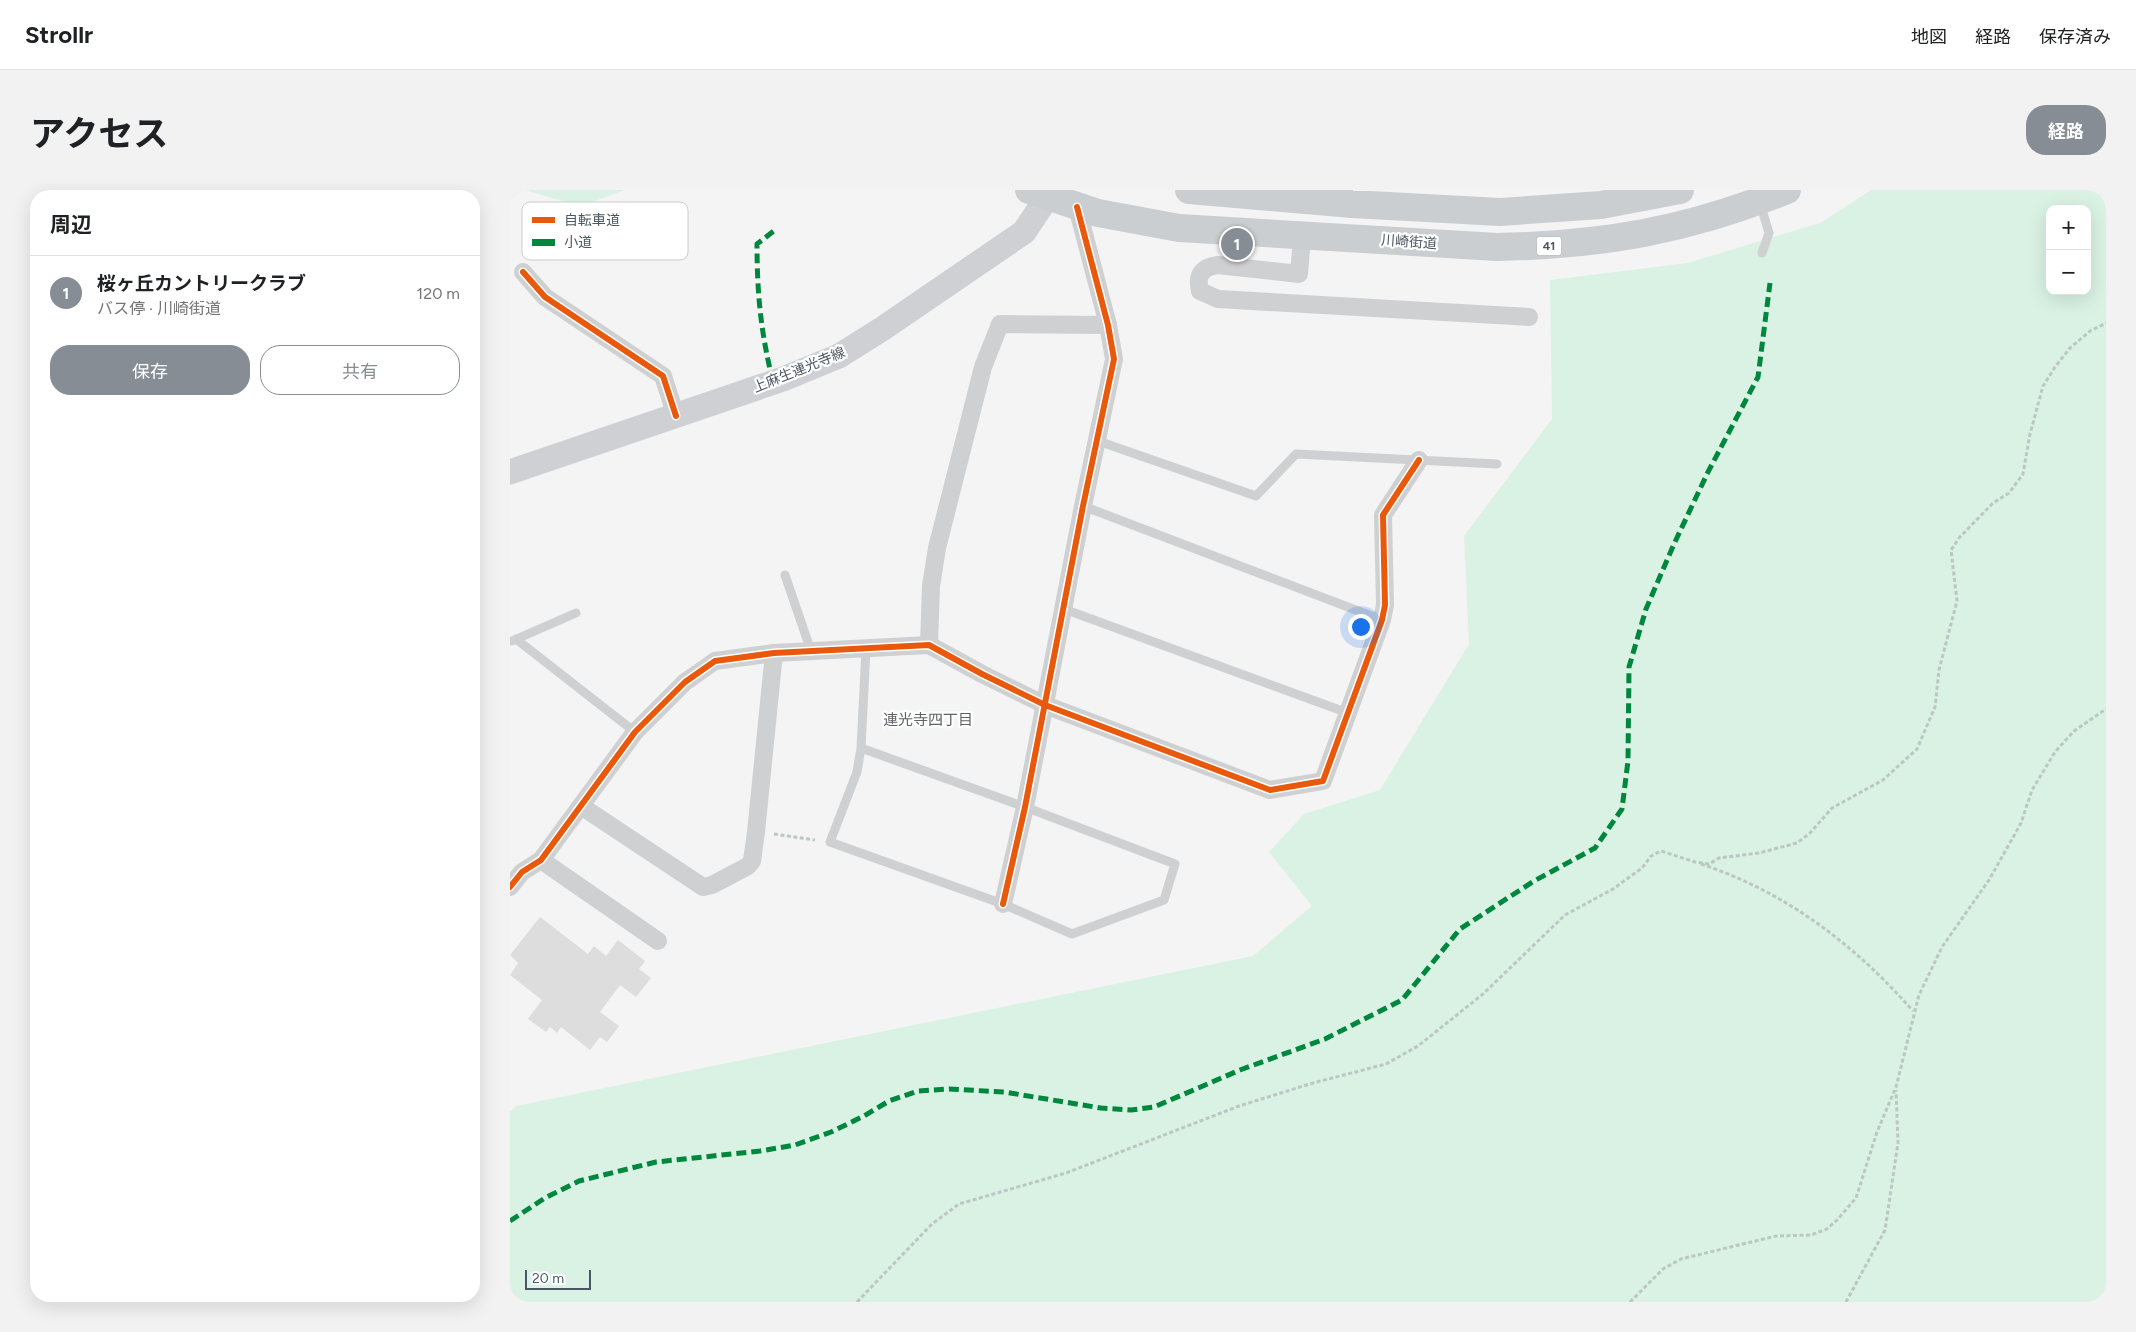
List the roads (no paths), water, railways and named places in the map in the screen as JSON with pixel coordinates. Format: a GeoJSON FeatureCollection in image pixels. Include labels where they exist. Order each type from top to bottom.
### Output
{"type":"FeatureCollection","features":[{"type":"Feature","properties":{"kind":"main road"},"geometry":{"type":"LineString","coordinates":[[1189,190],[1342,204],[1500,212],[1601,205],[1680,190]]}},
{"type":"Feature","properties":{"kind":"main road","name":"川崎街道"},"geometry":{"type":"LineString","coordinates":[[1043,192],[1076,207],[1179,228],[1302,237],[1497,247],[1545,246],[1646,234],[1692,223],[1758,196],[1788,190]]}},
{"type":"Feature","properties":{"kind":"main road","name":"上麻生連光寺線"},"geometry":{"type":"LineString","coordinates":[[510,472],[783,379],[839,356],[882,330],[1024,232],[1043,192]]}},
{"type":"Feature","properties":{"kind":"street"},"geometry":{"type":"LineString","coordinates":[[1003,904],[1025,807],[1083,506],[1114,359],[1108,325],[1076,207]]}},
{"type":"Feature","properties":{"kind":"street"},"geometry":{"type":"LineString","coordinates":[[1302,237],[1299,274],[1218,265],[1207,266],[1200,274],[1198,282],[1200,291],[1218,299],[1529,317]]}},
{"type":"Feature","properties":{"kind":"street"},"geometry":{"type":"LineString","coordinates":[[523,272],[545,297],[663,376],[676,416]]}},
{"type":"Feature","properties":{"kind":"street"},"geometry":{"type":"LineString","coordinates":[[929,645],[931,586],[938,548],[983,367],[1000,324],[1108,325]]}},
{"type":"Feature","properties":{"kind":"street"},"geometry":{"type":"LineString","coordinates":[[510,887],[516,871],[541,860],[635,732],[685,682],[715,661],[774,653],[929,645],[1045,705],[1270,790],[1323,781],[1382,620],[1385,605],[1383,515],[1419,460]]}},
{"type":"Feature","properties":{"kind":"street"},"geometry":{"type":"LineString","coordinates":[[581,806],[703,887],[748,866],[752,861],[756,832],[774,653]]}},
{"type":"Feature","properties":{"kind":"street"},"geometry":{"type":"LineString","coordinates":[[541,860],[658,942]]}},
{"type":"Feature","properties":{"kind":"lane"},"geometry":{"type":"LineString","coordinates":[[1758,196],[1769,233],[1762,252]]}},
{"type":"Feature","properties":{"kind":"lane"},"geometry":{"type":"LineString","coordinates":[[1098,441],[1256,496],[1296,454],[1497,464]]}},
{"type":"Feature","properties":{"kind":"lane"},"geometry":{"type":"LineString","coordinates":[[1083,506],[1382,620]]}},
{"type":"Feature","properties":{"kind":"lane"},"geometry":{"type":"LineString","coordinates":[[786,575],[811,651]]}},
{"type":"Feature","properties":{"kind":"lane"},"geometry":{"type":"LineString","coordinates":[[1064,609],[1348,713]]}},
{"type":"Feature","properties":{"kind":"lane"},"geometry":{"type":"LineString","coordinates":[[576,613],[513,640],[635,732]]}},
{"type":"Feature","properties":{"kind":"lane"},"geometry":{"type":"LineString","coordinates":[[861,748],[1175,864],[1164,900],[1072,934],[1003,904],[830,842],[857,772],[861,748],[866,649]]}},
{"type":"Feature","properties":{"kind":"place","name":"桜ヶ丘カントリークラブ"},"geometry":{"type":"Point","coordinates":[1237,244]}},
{"type":"Feature","properties":{"kind":"district","name":"連光寺四丁目"},"geometry":{"type":"Point","coordinates":[928,720]}}]}
